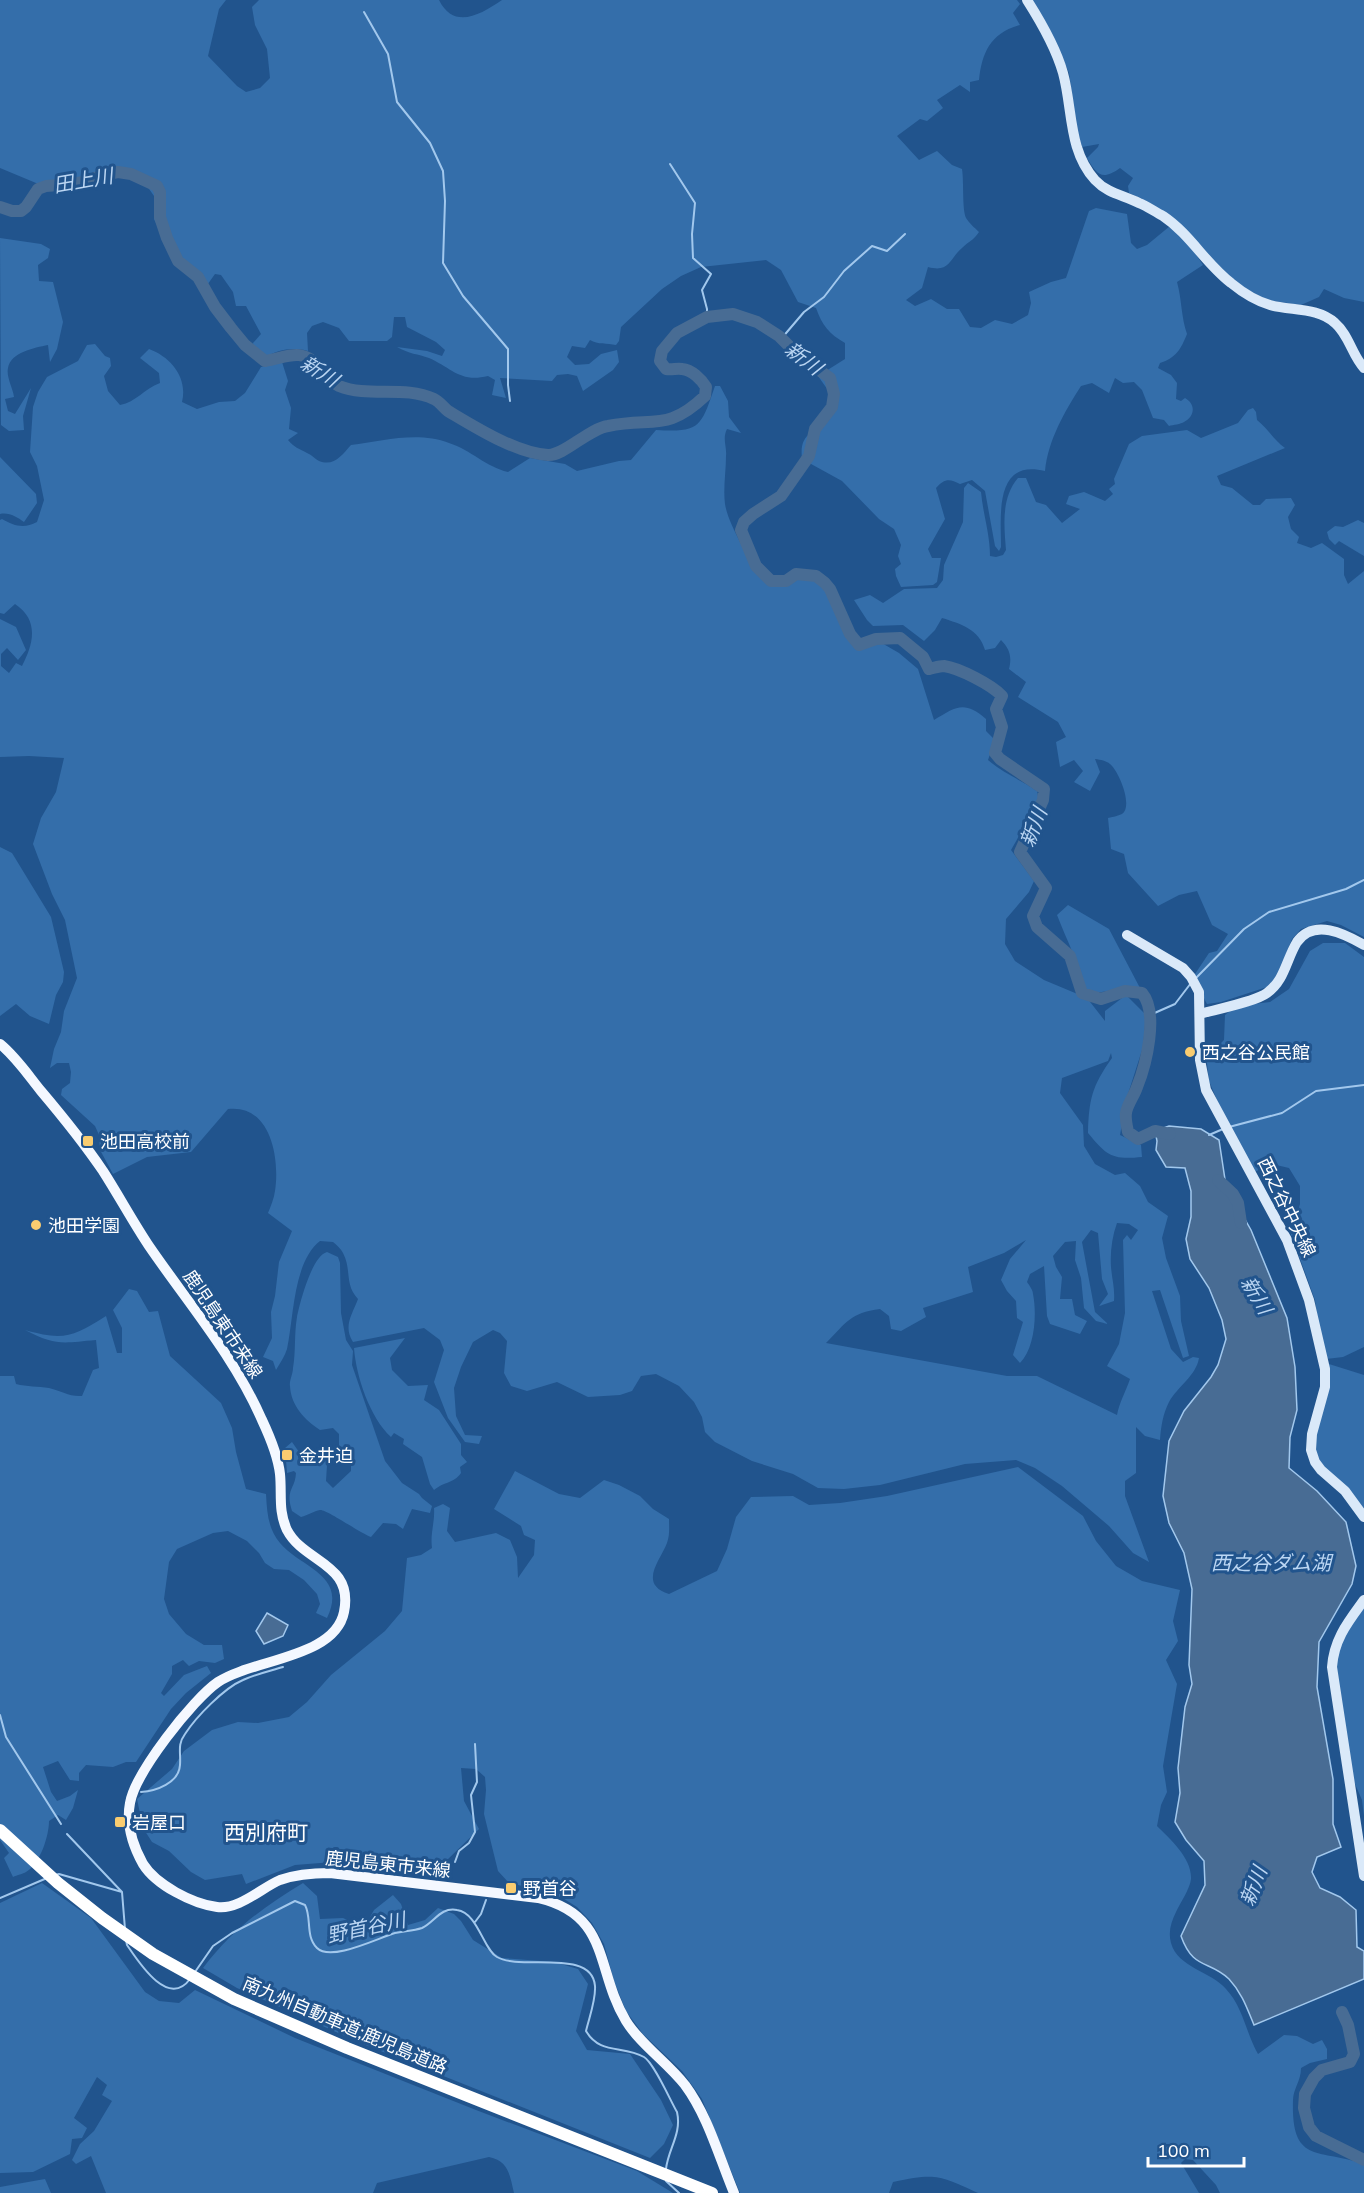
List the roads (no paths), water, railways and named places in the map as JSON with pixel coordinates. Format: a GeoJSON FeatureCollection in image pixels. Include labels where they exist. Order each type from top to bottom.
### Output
{"type":"FeatureCollection","features":[{"type":"Feature","properties":{"kind":"highway","name":"南九州自動車道;鹿児島道路"},"geometry":{"type":"LineString","coordinates":[[0,1830],[58,1883],[102,1918],[153,1954],[234,1999],[337,2044],[712,2193]]}},
{"type":"Feature","properties":{"kind":"main road","name":"鹿児島東市来線"},"geometry":{"type":"LineString","coordinates":[[0,1044],[21,1065],[86,1148],[151,1248],[239,1372],[262,1419],[275,1455],[280,1473],[280,1509],[287,1530],[305,1550],[334,1571],[345,1596],[344,1614],[332,1636],[317,1646],[248,1668],[218,1682],[194,1704],[153,1757],[134,1789],[129,1817],[134,1846],[147,1869],[177,1893],[216,1907],[234,1904],[280,1881],[302,1874],[330,1873],[538,1898],[567,1908],[592,1932],[615,1999],[626,2021],[633,2031],[674,2071],[697,2103],[734,2193]]}},
{"type":"Feature","properties":{"kind":"street"},"geometry":{"type":"LineString","coordinates":[[1027,0],[1058,59],[1066,86],[1074,140],[1094,179],[1108,191],[1140,203],[1175,225],[1209,264],[1244,292],[1268,305],[1310,312],[1335,322],[1364,368]]}},
{"type":"Feature","properties":{"kind":"street"},"geometry":{"type":"LineString","coordinates":[[1200,1014],[1264,995],[1277,985],[1298,942],[1305,935],[1319,930],[1334,930],[1364,945]]}},
{"type":"Feature","properties":{"kind":"street","name":"西之谷中央線"},"geometry":{"type":"LineString","coordinates":[[1127,936],[1172,960],[1187,972],[1199,992],[1201,1074],[1206,1090],[1287,1240],[1309,1300],[1325,1369],[1325,1387],[1312,1434],[1311,1450],[1315,1462],[1355,1503],[1364,1518]]}},
{"type":"Feature","properties":{"kind":"street"},"geometry":{"type":"LineString","coordinates":[[1364,1600],[1344,1625],[1337,1638],[1332,1667],[1364,1876]]}},
{"type":"Feature","properties":{"kind":"water","name":"西之谷ダム湖"},"geometry":{"type":"Polygon","coordinates":[[[1169,1126],[1201,1129],[1219,1140],[1226,1186],[1251,1230],[1287,1318],[1295,1367],[1297,1410],[1290,1437],[1289,1468],[1317,1491],[1346,1522],[1356,1566],[1352,1584],[1319,1642],[1317,1687],[1333,1779],[1333,1824],[1341,1847],[1317,1857],[1312,1872],[1320,1888],[1340,1897],[1356,1910],[1357,1947],[1364,1951],[1364,1979],[1254,2025],[1234,1984],[1222,1973],[1196,1960],[1181,1936],[1205,1885],[1204,1861],[1186,1840],[1175,1822],[1180,1793],[1178,1768],[1185,1707],[1192,1684],[1189,1665],[1192,1589],[1184,1553],[1169,1523],[1163,1496],[1169,1441],[1184,1411],[1218,1365],[1226,1339],[1222,1320],[1209,1288],[1190,1259],[1186,1239],[1191,1217],[1191,1191],[1185,1168],[1166,1167],[1156,1150],[1155,1131],[1169,1126]]]}},
{"type":"Feature","properties":{"kind":"water"},"geometry":{"type":"Polygon","coordinates":[[[267,1613],[288,1625],[283,1636],[264,1644],[256,1631],[267,1613]]]}},
{"type":"Feature","properties":{"kind":"waterway"},"geometry":{"type":"LineString","coordinates":[[364,12],[388,54],[397,102],[430,143],[443,171],[445,201],[443,263],[463,296],[508,349],[510,401]]}},
{"type":"Feature","properties":{"kind":"waterway"},"geometry":{"type":"LineString","coordinates":[[670,164],[695,203],[692,234],[693,258],[711,274],[702,290],[707,317]]}},
{"type":"Feature","properties":{"kind":"waterway","name":"新川"},"geometry":{"type":"LineString","coordinates":[[0,207],[21,211],[38,189],[46,186],[73,184],[118,172],[131,174],[157,186],[160,192],[160,217],[178,261],[198,277],[215,307],[231,328],[245,345],[265,361],[300,355],[313,361],[339,386],[362,391],[423,395],[436,400],[448,411],[496,438],[523,450],[548,455],[561,451],[600,428],[670,419],[680,415],[705,396],[706,387],[696,375],[680,369],[666,369],[660,361],[662,351],[677,333],[707,317],[733,314],[757,322],[779,336],[797,354],[830,378],[834,394],[832,407],[815,429],[809,456],[781,496],[744,522],[741,530],[756,566],[771,581],[786,581],[796,574],[816,576],[830,589],[850,634],[859,645],[876,639],[900,638],[923,657],[929,669],[944,666],[958,670],[983,682],[1002,696],[996,709],[1002,727],[995,753],[1000,759],[1044,789],[1043,800],[1020,852],[1046,888],[1033,916],[1037,927],[1070,956],[1082,993],[1101,999],[1125,991],[1142,993],[1150,1013],[1149,1039],[1136,1090],[1127,1110],[1128,1132],[1138,1139],[1155,1131],[1170,1134]]}},
{"type":"Feature","properties":{"kind":"waterway"},"geometry":{"type":"LineString","coordinates":[[781,339],[804,312],[824,297],[844,271],[872,246],[887,251],[905,234]]}},
{"type":"Feature","properties":{"kind":"waterway"},"geometry":{"type":"LineString","coordinates":[[1195,979],[1244,929],[1269,912],[1346,889],[1364,880]]}},
{"type":"Feature","properties":{"kind":"waterway"},"geometry":{"type":"LineString","coordinates":[[1150,1015],[1175,1004],[1191,983]]}},
{"type":"Feature","properties":{"kind":"waterway"},"geometry":{"type":"LineString","coordinates":[[1229,1127],[1282,1113],[1316,1091],[1364,1085]]}},
{"type":"Feature","properties":{"kind":"waterway"},"geometry":{"type":"LineString","coordinates":[[1209,1135],[1223,1129]]}},
{"type":"Feature","properties":{"kind":"waterway","name":"新川"},"geometry":{"type":"LineString","coordinates":[[1218,1180],[1233,1194],[1238,1203],[1241,1223]]}},
{"type":"Feature","properties":{"kind":"waterway"},"geometry":{"type":"LineString","coordinates":[[141,1792],[160,1788],[176,1777],[179,1771],[180,1745],[183,1738],[190,1727],[219,1696],[243,1680],[283,1667]]}},
{"type":"Feature","properties":{"kind":"waterway","name":"野首谷川"},"geometry":{"type":"LineString","coordinates":[[0,1715],[6,1737],[61,1824]]}},
{"type":"Feature","properties":{"kind":"waterway"},"geometry":{"type":"LineString","coordinates":[[455,1862],[459,1851],[469,1843],[475,1832],[471,1795],[477,1782],[475,1744]]}},
{"type":"Feature","properties":{"kind":"waterway","name":"野首谷川"},"geometry":{"type":"LineString","coordinates":[[67,1834],[122,1892],[125,1929]]}},
{"type":"Feature","properties":{"kind":"waterway"},"geometry":{"type":"LineString","coordinates":[[55,1875],[59,1874],[122,1892]]}},
{"type":"Feature","properties":{"kind":"waterway"},"geometry":{"type":"LineString","coordinates":[[0,1898],[47,1878]]}},
{"type":"Feature","properties":{"kind":"waterway"},"geometry":{"type":"LineString","coordinates":[[475,1922],[486,1900]]}},
{"type":"Feature","properties":{"kind":"waterway","name":"野首谷川"},"geometry":{"type":"LineString","coordinates":[[195,1972],[213,1946],[232,1933],[295,1901],[305,1905],[313,1943],[324,1952],[343,1951],[395,1933],[422,1928],[442,1913],[457,1910],[470,1917],[492,1953],[497,1957],[508,1961],[569,1964],[582,1967],[591,1974],[595,1991],[586,2031],[598,2044],[644,2057],[657,2074],[677,2112],[678,2127],[666,2169]]}},
{"type":"Feature","properties":{"kind":"waterway","name":"野首谷川"},"geometry":{"type":"LineString","coordinates":[[126,1940],[127,1945],[146,1971],[163,1986],[172,1989],[181,1987],[190,1979]]}},
{"type":"Feature","properties":{"kind":"waterway","name":"新川"},"geometry":{"type":"LineString","coordinates":[[1342,2012],[1348,2025],[1354,2054],[1350,2062],[1322,2070],[1314,2078],[1305,2094],[1304,2108],[1309,2127],[1316,2136],[1364,2160]]}},
{"type":"Feature","properties":{"kind":"waterway","name":"野首谷川"},"geometry":{"type":"LineString","coordinates":[[666,2181],[679,2193]]}},
{"type":"Feature","properties":{"kind":"place","name":"西之谷公民館"},"geometry":{"type":"Point","coordinates":[1190,1052]}},
{"type":"Feature","properties":{"kind":"place","name":"池田高校前"},"geometry":{"type":"Point","coordinates":[88,1141]}},
{"type":"Feature","properties":{"kind":"place","name":"池田学園"},"geometry":{"type":"Point","coordinates":[36,1225]}},
{"type":"Feature","properties":{"kind":"place","name":"金井迫"},"geometry":{"type":"Point","coordinates":[287,1455]}},
{"type":"Feature","properties":{"kind":"place","name":"岩屋口"},"geometry":{"type":"Point","coordinates":[120,1822]}},
{"type":"Feature","properties":{"kind":"place","name":"野首谷"},"geometry":{"type":"Point","coordinates":[511,1888]}},
{"type":"Feature","properties":{"kind":"district","name":"西別府町"},"geometry":{"type":"Point","coordinates":[266,1832]}},
{"type":"Feature","properties":{"kind":"water label","name":"田上川"},"geometry":{"type":"Point","coordinates":[83,180]}}]}
